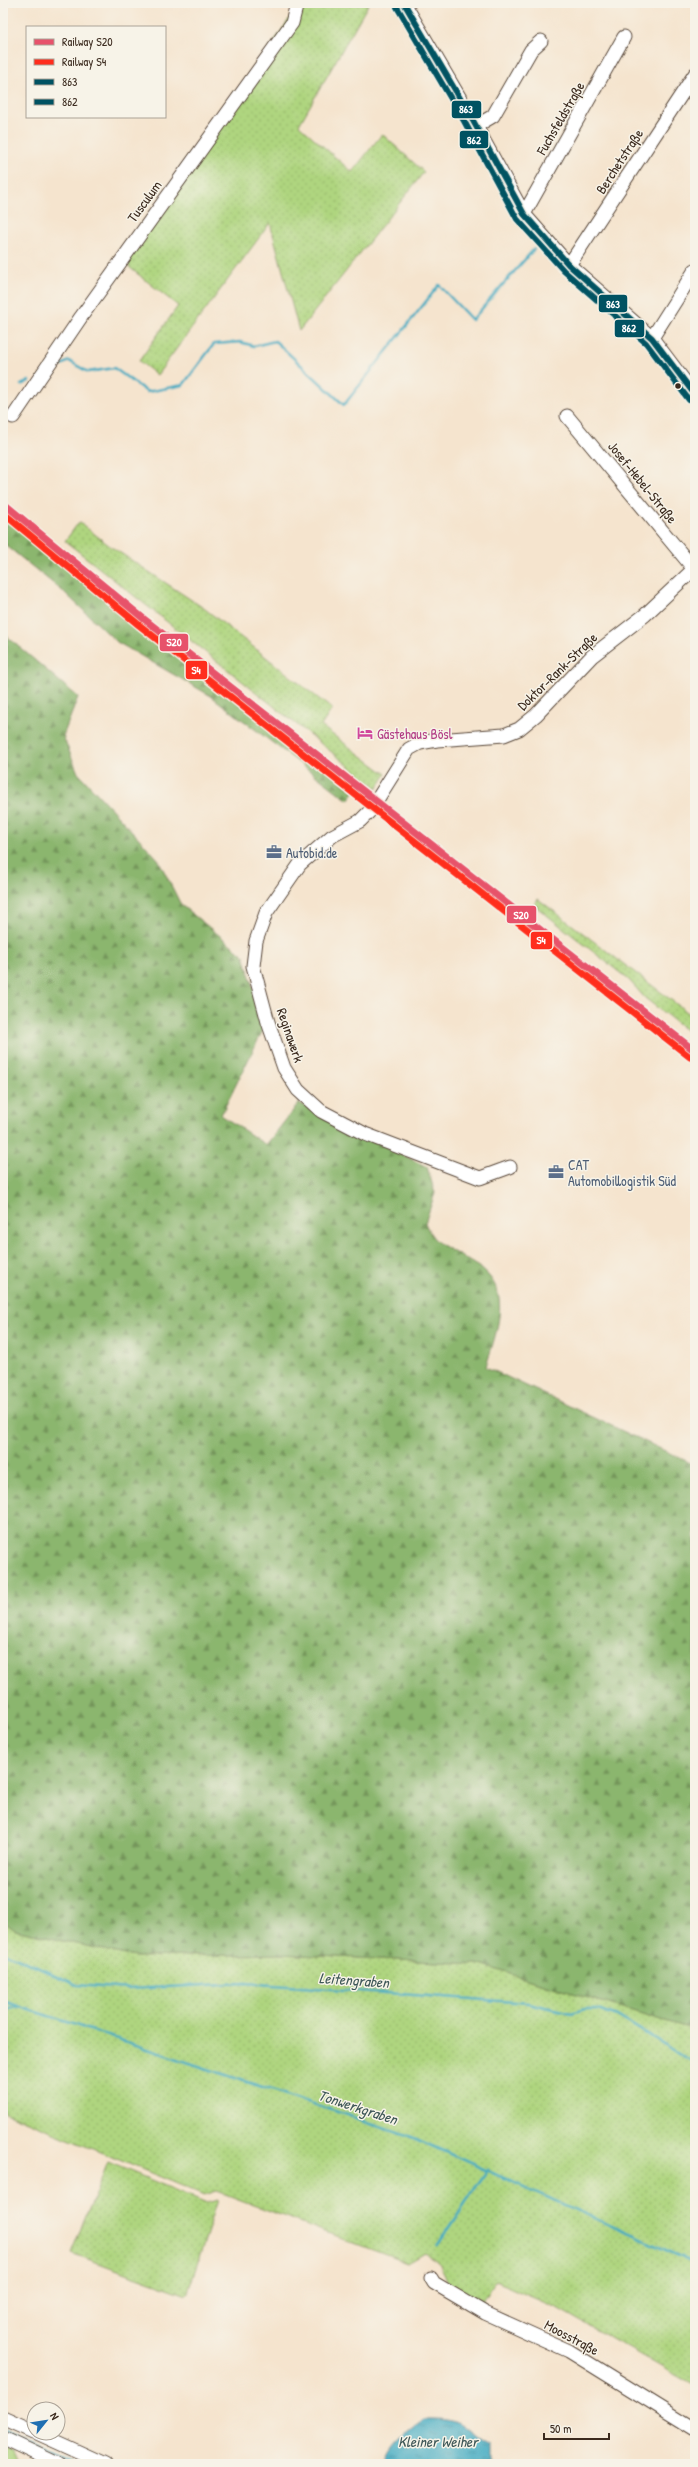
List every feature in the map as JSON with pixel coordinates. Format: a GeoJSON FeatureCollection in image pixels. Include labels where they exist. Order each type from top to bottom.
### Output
{"type":"FeatureCollection","features":[{"type":"Feature","properties":{"kind":"street","name":"Tusculum"},"geometry":{"type":"LineString","coordinates":[[13,417],[81,317],[292,23],[297,3]]}},
{"type":"Feature","properties":{"kind":"street"},"geometry":{"type":"LineString","coordinates":[[404,3],[476,126],[524,214],[569,264],[652,338],[695,395]]}},
{"type":"Feature","properties":{"kind":"street","name":"Fuchsfeldstraße"},"geometry":{"type":"LineString","coordinates":[[524,214],[624,37]]}},
{"type":"Feature","properties":{"kind":"street"},"geometry":{"type":"LineString","coordinates":[[476,126],[493,116],[531,50],[541,41]]}},
{"type":"Feature","properties":{"kind":"street","name":"Berchetstraße"},"geometry":{"type":"LineString","coordinates":[[569,264],[695,74]]}},
{"type":"Feature","properties":{"kind":"street"},"geometry":{"type":"LineString","coordinates":[[652,338],[695,270]]}},
{"type":"Feature","properties":{"kind":"street","name":"Josef-Hebel-Straße"},"geometry":{"type":"LineString","coordinates":[[567,416],[694,569]]}},
{"type":"Feature","properties":{"kind":"street","name":"Doktor-Rank-Straße"},"geometry":{"type":"LineString","coordinates":[[376,802],[403,755],[409,749],[420,743],[504,735],[519,728],[536,715],[592,656],[645,615],[694,569]]}},
{"type":"Feature","properties":{"kind":"street","name":"Reginawerk"},"geometry":{"type":"LineString","coordinates":[[376,802],[360,821],[332,836],[300,864],[266,913],[256,941],[253,966],[268,1022],[284,1068],[298,1090],[321,1111],[365,1134],[480,1178],[510,1167]]}},
{"type":"Feature","properties":{"kind":"street","name":"Moosstraße"},"geometry":{"type":"LineString","coordinates":[[431,2278],[434,2283],[485,2313],[569,2351],[695,2429]]}},
{"type":"Feature","properties":{"kind":"street"},"geometry":{"type":"LineString","coordinates":[[3,2418],[26,2428]]}},
{"type":"Feature","properties":{"kind":"street"},"geometry":{"type":"LineString","coordinates":[[3,2438],[58,2464]]}},
{"type":"Feature","properties":{"kind":"street"},"geometry":{"type":"LineString","coordinates":[[53,2441],[97,2463]]}},
{"type":"Feature","properties":{"kind":"green space"},"geometry":{"type":"Polygon","coordinates":[[[300,3],[369,3],[299,125],[352,172],[382,134],[424,172],[299,331],[270,223],[157,375],[139,361],[178,306],[124,263],[300,3]]]}},
{"type":"Feature","properties":{"kind":"green space"},"geometry":{"type":"Polygon","coordinates":[[[3,514],[139,626],[354,792],[348,800],[211,696],[117,642],[65,593],[3,543],[3,514]]]}},
{"type":"Feature","properties":{"kind":"green space"},"geometry":{"type":"Polygon","coordinates":[[[79,522],[110,546],[205,609],[332,709],[321,726],[386,774],[377,788],[65,541],[79,522]]]}},
{"type":"Feature","properties":{"kind":"green space"},"geometry":{"type":"Polygon","coordinates":[[[3,633],[78,697],[63,736],[78,773],[158,859],[181,905],[244,955],[264,1028],[221,1115],[266,1145],[299,1103],[427,1167],[435,1193],[425,1223],[428,1230],[434,1239],[441,1245],[483,1270],[492,1280],[497,1291],[500,1303],[499,1316],[497,1329],[486,1367],[695,1465],[695,2030],[477,1964],[280,1954],[135,1957],[15,1930],[3,1921],[3,633]]]}},
{"type":"Feature","properties":{"kind":"green space"},"geometry":{"type":"Polygon","coordinates":[[[538,899],[695,1018],[695,1037],[645,998],[629,980],[534,905],[538,899]]]}},
{"type":"Feature","properties":{"kind":"green space"},"geometry":{"type":"Polygon","coordinates":[[[3,1921],[15,1930],[135,1957],[280,1954],[477,1964],[695,2030],[695,2386],[557,2308],[495,2281],[480,2306],[453,2292],[438,2262],[424,2253],[407,2263],[217,2191],[204,2195],[3,2112],[3,1921]]]}},
{"type":"Feature","properties":{"kind":"green space"},"geometry":{"type":"Polygon","coordinates":[[[108,2162],[206,2203],[218,2200],[187,2295],[71,2253],[108,2162]]]}},
{"type":"Feature","properties":{"kind":"green space"},"geometry":{"type":"Polygon","coordinates":[[[3,2446],[11,2450],[17,2464],[3,2464],[3,2446]]]}},
{"type":"Feature","properties":{"kind":"water","name":"Kleiner Weiher"},"geometry":{"type":"Polygon","coordinates":[[[424,2419],[449,2420],[459,2423],[491,2446],[491,2464],[385,2464],[391,2450],[400,2438],[424,2419]]]}},
{"type":"Feature","properties":{"kind":"waterway"},"geometry":{"type":"LineString","coordinates":[[56,368],[69,361],[88,372],[114,368],[147,392],[183,385],[214,344],[240,342],[254,346],[275,341],[344,405],[439,285],[472,320],[534,249]]}},
{"type":"Feature","properties":{"kind":"waterway"},"geometry":{"type":"LineString","coordinates":[[21,385],[29,381]]}},
{"type":"Feature","properties":{"kind":"waterway","name":"Leitengraben"},"geometry":{"type":"LineString","coordinates":[[3,1952],[77,1985],[128,1989],[245,1983],[529,2003],[571,2013],[585,2009],[599,2009],[617,2016],[695,2063]]}},
{"type":"Feature","properties":{"kind":"waterway","name":"Tonwerkgraben"},"geometry":{"type":"LineString","coordinates":[[3,2001],[407,2135],[695,2263]]}},
{"type":"Feature","properties":{"kind":"waterway"},"geometry":{"type":"LineString","coordinates":[[3,2010],[20,2007]]}},
{"type":"Feature","properties":{"kind":"waterway"},"geometry":{"type":"LineString","coordinates":[[437,2245],[488,2169]]}},
{"type":"Feature","properties":{"kind":"waterway"},"geometry":{"type":"LineString","coordinates":[[3,2430],[79,2463]]}},
{"type":"Feature","properties":{"kind":"rail line","name":"S20"},"geometry":{"type":"LineString","coordinates":[[3,503],[144,619],[695,1051]]}},
{"type":"Feature","properties":{"kind":"rail line","name":"S4"},"geometry":{"type":"LineString","coordinates":[[3,513],[139,625],[690,1057]]}},
{"type":"Feature","properties":{"kind":"transit line","name":"863"},"geometry":{"type":"LineString","coordinates":[[404,3],[471,117],[524,214],[569,265],[652,338],[695,395]]}},
{"type":"Feature","properties":{"kind":"transit line","name":"862"},"geometry":{"type":"LineString","coordinates":[[397,7],[464,121],[517,219],[564,271],[646,343],[689,400]]}},
{"type":"Feature","properties":{"kind":"place","name":"Gästehaus Bösl"},"geometry":{"type":"Point","coordinates":[365,733]}},
{"type":"Feature","properties":{"kind":"place","name":"Autobid.de"},"geometry":{"type":"Point","coordinates":[274,852]}},
{"type":"Feature","properties":{"kind":"place","name":"CAT Automobillogistik Süd"},"geometry":{"type":"Point","coordinates":[556,1172]}}]}
